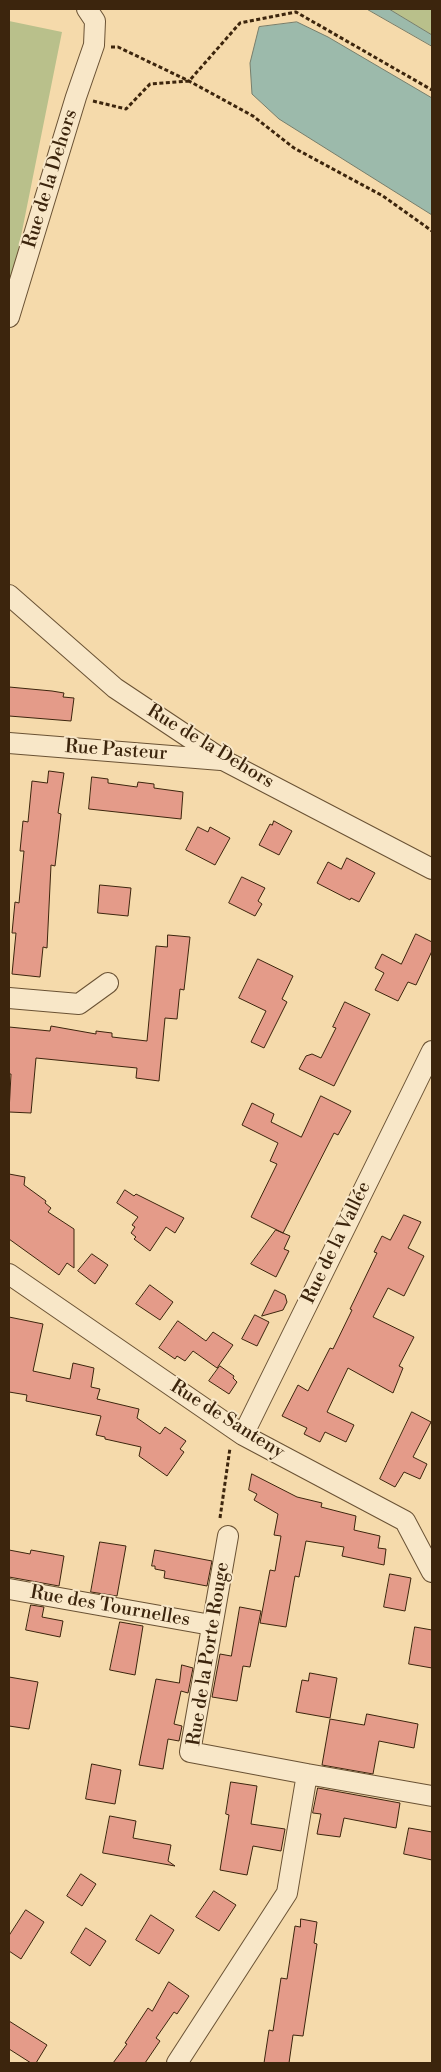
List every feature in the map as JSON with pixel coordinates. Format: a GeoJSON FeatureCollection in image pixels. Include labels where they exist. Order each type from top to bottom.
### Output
{"type":"FeatureCollection","features":[{"type":"Feature","properties":{"kind":"street","name":"Rue de la Dehors"},"geometry":{"type":"LineString","coordinates":[[9,317],[76,97],[94,45],[95,21],[87,9]]}},
{"type":"Feature","properties":{"kind":"street","name":"Rue de la Dehors"},"geometry":{"type":"LineString","coordinates":[[9,595],[115,688],[223,760],[432,869]]}},
{"type":"Feature","properties":{"kind":"street","name":"Rue Pasteur"},"geometry":{"type":"LineString","coordinates":[[9,743],[223,760]]}},
{"type":"Feature","properties":{"kind":"street"},"geometry":{"type":"LineString","coordinates":[[9,998],[79,1004],[108,983]]}},
{"type":"Feature","properties":{"kind":"street","name":"Rue de la Vallée"},"geometry":{"type":"LineString","coordinates":[[242,1435],[432,1050]]}},
{"type":"Feature","properties":{"kind":"street","name":"Rue de Santeny"},"geometry":{"type":"LineString","coordinates":[[9,1274],[242,1435],[405,1521],[432,1572]]}},
{"type":"Feature","properties":{"kind":"street","name":"Rue de la Porte Rouge"},"geometry":{"type":"LineString","coordinates":[[228,1536],[190,1752],[308,1774]]}},
{"type":"Feature","properties":{"kind":"street","name":"Rue des Tournelles"},"geometry":{"type":"LineString","coordinates":[[9,1589],[211,1625]]}},
{"type":"Feature","properties":{"kind":"street"},"geometry":{"type":"LineString","coordinates":[[177,2063],[287,1894],[308,1774],[432,1796]]}},
{"type":"Feature","properties":{"kind":"path"},"geometry":{"type":"LineString","coordinates":[[76,97],[126,109],[150,84],[190,81],[240,23],[296,12],[432,90]]}},
{"type":"Feature","properties":{"kind":"path"},"geometry":{"type":"LineString","coordinates":[[94,45],[118,47],[190,81],[253,116],[294,148],[383,196],[432,231]]}},
{"type":"Feature","properties":{"kind":"path"},"geometry":{"type":"LineString","coordinates":[[228,1536],[218,1528],[230,1447],[242,1435]]}},
{"type":"Feature","properties":{"kind":"green space"},"geometry":{"type":"Polygon","coordinates":[[[389,9],[432,9],[432,35],[389,9]]]}},
{"type":"Feature","properties":{"kind":"green space"},"geometry":{"type":"Polygon","coordinates":[[[9,21],[62,32],[9,296],[9,21]]]}},
{"type":"Feature","properties":{"kind":"shaded area"},"geometry":{"type":"Polygon","coordinates":[[[367,9],[389,9],[432,35],[432,46],[367,9]]]}},
{"type":"Feature","properties":{"kind":"shaded area"},"geometry":{"type":"Polygon","coordinates":[[[297,22],[328,37],[432,98],[432,215],[279,119],[252,94],[250,63],[259,27],[297,22]]]}},
{"type":"Feature","properties":{"kind":"building"},"geometry":{"type":"Polygon","coordinates":[[[9,687],[64,693],[63,697],[74,698],[71,721],[9,716],[9,687]]]}},
{"type":"Feature","properties":{"kind":"building"},"geometry":{"type":"Polygon","coordinates":[[[49,771],[64,773],[58,813],[61,814],[55,866],[51,865],[47,948],[43,947],[40,977],[12,974],[16,933],[12,933],[15,902],[19,903],[24,851],[20,851],[23,821],[28,822],[32,781],[47,783],[49,771]]]}},
{"type":"Feature","properties":{"kind":"building"},"geometry":{"type":"Polygon","coordinates":[[[92,777],[108,779],[108,783],[137,787],[138,782],[154,784],[154,788],[183,792],[181,819],[89,809],[92,777]]]}},
{"type":"Feature","properties":{"kind":"building"},"geometry":{"type":"Polygon","coordinates":[[[274,821],[292,831],[279,855],[259,845],[270,824],[272,825],[274,821]]]}},
{"type":"Feature","properties":{"kind":"building"},"geometry":{"type":"Polygon","coordinates":[[[198,827],[208,832],[210,827],[230,838],[215,865],[186,850],[198,827]]]}},
{"type":"Feature","properties":{"kind":"building"},"geometry":{"type":"Polygon","coordinates":[[[347,858],[375,873],[359,902],[351,898],[350,900],[317,883],[328,862],[341,869],[347,858]]]}},
{"type":"Feature","properties":{"kind":"building"},"geometry":{"type":"Polygon","coordinates":[[[242,877],[265,888],[258,901],[262,904],[255,916],[229,903],[242,877]]]}},
{"type":"Feature","properties":{"kind":"building"},"geometry":{"type":"Polygon","coordinates":[[[100,885],[131,888],[128,916],[98,913],[100,885]]]}},
{"type":"Feature","properties":{"kind":"building"},"geometry":{"type":"Polygon","coordinates":[[[416,934],[432,942],[432,951],[416,985],[408,982],[398,1001],[375,990],[384,973],[375,968],[382,954],[401,964],[416,934]]]}},
{"type":"Feature","properties":{"kind":"building"},"geometry":{"type":"Polygon","coordinates":[[[168,935],[190,937],[184,990],[180,989],[177,1019],[165,1018],[159,1081],[136,1078],[137,1068],[36,1058],[31,1113],[9,1112],[11,1074],[9,1074],[9,1027],[50,1031],[51,1026],[96,1034],[96,1031],[112,1033],[112,1037],[147,1041],[156,946],[167,947],[168,935]]]}},
{"type":"Feature","properties":{"kind":"building"},"geometry":{"type":"Polygon","coordinates":[[[258,959],[293,976],[282,999],[287,1002],[264,1048],[251,1042],[266,1011],[239,998],[258,959]]]}},
{"type":"Feature","properties":{"kind":"building"},"geometry":{"type":"Polygon","coordinates":[[[345,1002],[370,1014],[334,1086],[299,1069],[306,1056],[312,1054],[321,1058],[336,1028],[333,1027],[345,1002]]]}},
{"type":"Feature","properties":{"kind":"building"},"geometry":{"type":"Polygon","coordinates":[[[321,1096],[351,1111],[338,1135],[334,1133],[283,1233],[251,1217],[277,1164],[270,1161],[278,1143],[242,1125],[252,1103],[274,1114],[271,1122],[301,1137],[321,1096]]]}},
{"type":"Feature","properties":{"kind":"building"},"geometry":{"type":"Polygon","coordinates":[[[9,1174],[25,1177],[24,1185],[46,1201],[45,1203],[51,1208],[48,1212],[74,1229],[74,1268],[67,1263],[59,1275],[9,1239],[9,1174]]]}},
{"type":"Feature","properties":{"kind":"building"},"geometry":{"type":"Polygon","coordinates":[[[125,1190],[134,1196],[136,1194],[184,1218],[175,1233],[166,1227],[150,1251],[134,1239],[136,1237],[131,1233],[135,1227],[132,1225],[138,1217],[117,1203],[125,1190]]]}},
{"type":"Feature","properties":{"kind":"building"},"geometry":{"type":"Polygon","coordinates":[[[404,1215],[421,1222],[408,1248],[424,1256],[404,1296],[388,1288],[373,1317],[414,1337],[399,1366],[403,1368],[393,1393],[348,1368],[327,1412],[354,1425],[346,1442],[325,1432],[320,1442],[304,1434],[307,1428],[282,1416],[298,1385],[308,1391],[330,1348],[333,1349],[352,1310],[350,1309],[377,1253],[374,1252],[382,1236],[390,1240],[404,1215]]]}},
{"type":"Feature","properties":{"kind":"building"},"geometry":{"type":"Polygon","coordinates":[[[276,1230],[290,1236],[284,1249],[289,1251],[276,1277],[251,1264],[276,1230]]]}},
{"type":"Feature","properties":{"kind":"building"},"geometry":{"type":"Polygon","coordinates":[[[92,1254],[108,1265],[95,1284],[78,1271],[92,1254]]]}},
{"type":"Feature","properties":{"kind":"building"},"geometry":{"type":"Polygon","coordinates":[[[150,1285],[173,1302],[160,1320],[136,1304],[150,1285]]]}},
{"type":"Feature","properties":{"kind":"building"},"geometry":{"type":"Polygon","coordinates":[[[275,1290],[285,1295],[287,1302],[283,1310],[262,1316],[275,1290]]]}},
{"type":"Feature","properties":{"kind":"building"},"geometry":{"type":"Polygon","coordinates":[[[255,1315],[269,1322],[257,1346],[242,1339],[255,1315]]]}},
{"type":"Feature","properties":{"kind":"building"},"geometry":{"type":"Polygon","coordinates":[[[9,1317],[43,1324],[33,1371],[70,1379],[73,1363],[94,1368],[91,1387],[100,1389],[97,1399],[139,1409],[137,1418],[160,1434],[165,1427],[186,1441],[180,1449],[184,1452],[167,1476],[139,1456],[141,1447],[105,1439],[105,1437],[96,1435],[101,1416],[26,1401],[27,1395],[9,1392],[9,1317]]]}},
{"type":"Feature","properties":{"kind":"building"},"geometry":{"type":"Polygon","coordinates":[[[178,1321],[206,1341],[213,1332],[233,1345],[217,1368],[193,1351],[185,1361],[177,1356],[175,1359],[159,1348],[178,1321]]]}},
{"type":"Feature","properties":{"kind":"building"},"geometry":{"type":"Polygon","coordinates":[[[220,1366],[234,1376],[233,1378],[237,1382],[229,1394],[209,1381],[220,1366]]]}},
{"type":"Feature","properties":{"kind":"building"},"geometry":{"type":"Polygon","coordinates":[[[412,1412],[431,1422],[413,1457],[427,1464],[420,1479],[404,1472],[395,1487],[380,1479],[412,1412]]]}},
{"type":"Feature","properties":{"kind":"building"},"geometry":{"type":"Polygon","coordinates":[[[252,1474],[297,1497],[322,1503],[321,1507],[356,1516],[354,1530],[380,1536],[378,1548],[386,1549],[384,1565],[342,1556],[344,1547],[306,1541],[299,1577],[295,1576],[286,1627],[260,1623],[270,1570],[275,1571],[281,1536],[274,1535],[278,1514],[254,1500],[257,1494],[249,1490],[252,1474]]]}},
{"type":"Feature","properties":{"kind":"building"},"geometry":{"type":"Polygon","coordinates":[[[100,1542],[126,1546],[117,1596],[91,1592],[100,1542]]]}},
{"type":"Feature","properties":{"kind":"building"},"geometry":{"type":"Polygon","coordinates":[[[9,1550],[30,1554],[31,1550],[64,1556],[59,1586],[9,1577],[9,1550]]]}},
{"type":"Feature","properties":{"kind":"building"},"geometry":{"type":"Polygon","coordinates":[[[155,1550],[212,1561],[207,1586],[164,1578],[165,1571],[155,1569],[155,1566],[152,1566],[155,1550]]]}},
{"type":"Feature","properties":{"kind":"building"},"geometry":{"type":"Polygon","coordinates":[[[390,1574],[411,1578],[405,1611],[384,1607],[390,1574]]]}},
{"type":"Feature","properties":{"kind":"building"},"geometry":{"type":"Polygon","coordinates":[[[31,1605],[44,1607],[42,1617],[63,1621],[60,1637],[26,1630],[31,1605]]]}},
{"type":"Feature","properties":{"kind":"building"},"geometry":{"type":"Polygon","coordinates":[[[240,1607],[261,1611],[250,1667],[243,1666],[237,1701],[212,1697],[220,1654],[231,1656],[240,1607]]]}},
{"type":"Feature","properties":{"kind":"building"},"geometry":{"type":"Polygon","coordinates":[[[120,1622],[143,1626],[135,1675],[110,1670],[120,1622]]]}},
{"type":"Feature","properties":{"kind":"building"},"geometry":{"type":"Polygon","coordinates":[[[415,1627],[432,1630],[432,1668],[409,1664],[415,1627]]]}},
{"type":"Feature","properties":{"kind":"building"},"geometry":{"type":"Polygon","coordinates":[[[182,1665],[193,1668],[188,1693],[181,1691],[174,1724],[182,1726],[179,1741],[168,1739],[163,1769],[139,1765],[156,1679],[179,1683],[182,1665]]]}},
{"type":"Feature","properties":{"kind":"building"},"geometry":{"type":"Polygon","coordinates":[[[310,1673],[337,1678],[330,1718],[296,1712],[302,1680],[308,1681],[310,1673]]]}},
{"type":"Feature","properties":{"kind":"building"},"geometry":{"type":"Polygon","coordinates":[[[9,1677],[38,1682],[29,1729],[9,1726],[9,1677]]]}},
{"type":"Feature","properties":{"kind":"building"},"geometry":{"type":"Polygon","coordinates":[[[367,1714],[418,1724],[414,1748],[379,1741],[373,1774],[322,1765],[330,1719],[364,1725],[367,1714]]]}},
{"type":"Feature","properties":{"kind":"building"},"geometry":{"type":"Polygon","coordinates":[[[92,1764],[121,1770],[115,1804],[86,1799],[92,1764]]]}},
{"type":"Feature","properties":{"kind":"building"},"geometry":{"type":"Polygon","coordinates":[[[231,1782],[257,1786],[251,1824],[285,1829],[281,1851],[253,1846],[247,1875],[220,1870],[229,1815],[226,1814],[231,1782]]]}},
{"type":"Feature","properties":{"kind":"building"},"geometry":{"type":"Polygon","coordinates":[[[318,1788],[400,1803],[396,1828],[344,1818],[340,1837],[317,1834],[321,1814],[313,1813],[318,1788]]]}},
{"type":"Feature","properties":{"kind":"building"},"geometry":{"type":"Polygon","coordinates":[[[110,1816],[136,1821],[133,1838],[171,1845],[168,1861],[175,1866],[103,1853],[110,1816]]]}},
{"type":"Feature","properties":{"kind":"building"},"geometry":{"type":"Polygon","coordinates":[[[409,1828],[432,1832],[432,1860],[404,1854],[409,1828]]]}},
{"type":"Feature","properties":{"kind":"building"},"geometry":{"type":"Polygon","coordinates":[[[81,1874],[96,1884],[82,1906],[67,1896],[81,1874]]]}},
{"type":"Feature","properties":{"kind":"building"},"geometry":{"type":"Polygon","coordinates":[[[214,1891],[236,1905],[219,1931],[196,1917],[214,1891]]]}},
{"type":"Feature","properties":{"kind":"building"},"geometry":{"type":"Polygon","coordinates":[[[26,1910],[44,1922],[21,1959],[9,1951],[9,1936],[26,1910]]]}},
{"type":"Feature","properties":{"kind":"building"},"geometry":{"type":"Polygon","coordinates":[[[151,1915],[174,1930],[159,1954],[136,1940],[151,1915]]]}},
{"type":"Feature","properties":{"kind":"building"},"geometry":{"type":"Polygon","coordinates":[[[301,1919],[317,1922],[314,1943],[317,1944],[303,2036],[293,2035],[289,2063],[264,2063],[269,2030],[273,2031],[281,1978],[287,1979],[295,1926],[300,1927],[301,1919]]]}},
{"type":"Feature","properties":{"kind":"building"},"geometry":{"type":"Polygon","coordinates":[[[86,1928],[106,1941],[90,1966],[71,1953],[86,1928]]]}},
{"type":"Feature","properties":{"kind":"building"},"geometry":{"type":"Polygon","coordinates":[[[169,1982],[189,1996],[177,2014],[174,2012],[156,2038],[160,2041],[145,2063],[113,2063],[127,2044],[125,2043],[148,2008],[152,2011],[169,1982]]]}},
{"type":"Feature","properties":{"kind":"building"},"geometry":{"type":"Polygon","coordinates":[[[9,2021],[47,2045],[36,2063],[31,2063],[9,2049],[9,2021]]]}}]}
